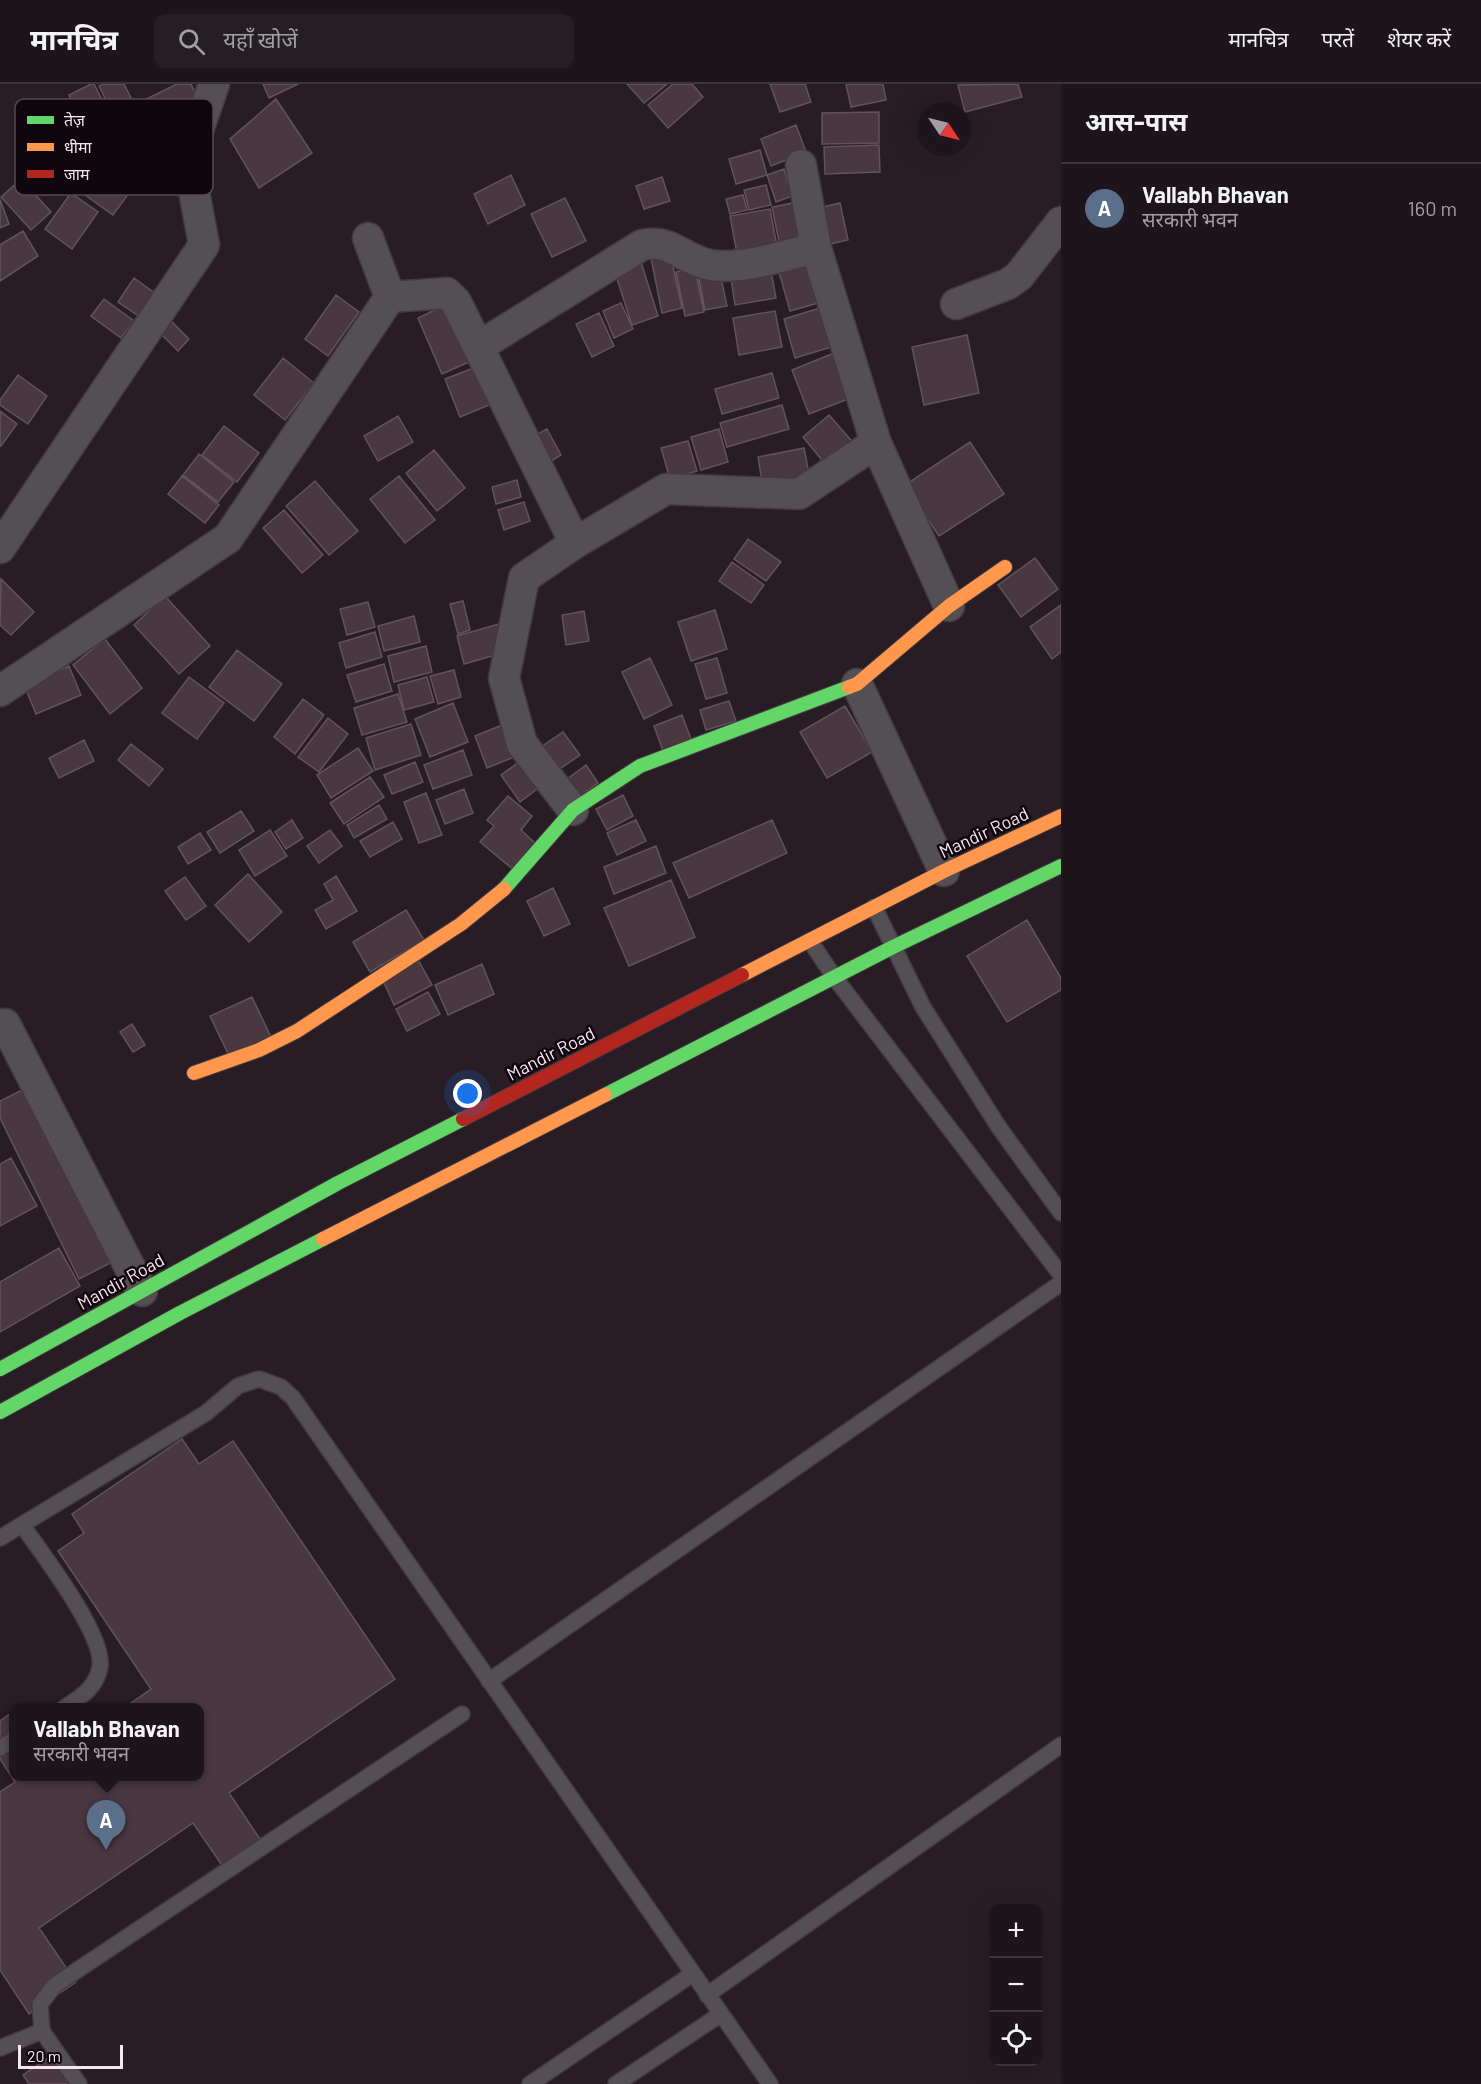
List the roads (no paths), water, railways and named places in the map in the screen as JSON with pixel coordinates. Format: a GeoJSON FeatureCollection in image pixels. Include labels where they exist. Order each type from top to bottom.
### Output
{"type":"FeatureCollection","features":[{"type":"Feature","properties":{"kind":"street"},"geometry":{"type":"LineString","coordinates":[[209,99],[214,84]]}},
{"type":"Feature","properties":{"kind":"street"},"geometry":{"type":"LineString","coordinates":[[801,165],[816,248],[876,443],[949,606]]}},
{"type":"Feature","properties":{"kind":"street"},"geometry":{"type":"LineString","coordinates":[[0,549],[204,245],[195,195]]}},
{"type":"Feature","properties":{"kind":"street"},"geometry":{"type":"LineString","coordinates":[[956,304],[1008,284],[1019,276],[1061,222]]}},
{"type":"Feature","properties":{"kind":"street"},"geometry":{"type":"LineString","coordinates":[[368,238],[390,297]]}},
{"type":"Feature","properties":{"kind":"street"},"geometry":{"type":"LineString","coordinates":[[478,346],[642,245],[657,242],[710,265],[757,262],[816,248]]}},
{"type":"Feature","properties":{"kind":"street"},"geometry":{"type":"LineString","coordinates":[[390,297],[447,293],[456,302],[575,543]]}},
{"type":"Feature","properties":{"kind":"street"},"geometry":{"type":"LineString","coordinates":[[0,691],[228,538],[390,297]]}},
{"type":"Feature","properties":{"kind":"street"},"geometry":{"type":"LineString","coordinates":[[573,810],[522,744],[504,678],[524,578],[575,543],[666,489],[800,494],[876,443]]}},
{"type":"Feature","properties":{"kind":"street"},"geometry":{"type":"LineString","coordinates":[[194,1073],[259,1050],[297,1031],[461,924],[503,890],[573,810],[640,766],[856,684],[949,606],[1005,567]]}},
{"type":"Feature","properties":{"kind":"street"},"geometry":{"type":"LineString","coordinates":[[856,684],[944,871]]}},
{"type":"Feature","properties":{"kind":"street","name":"Mandir Road"},"geometry":{"type":"LineString","coordinates":[[0,1369],[338,1183],[449,1132],[810,940],[944,871],[1061,816]]}},
{"type":"Feature","properties":{"kind":"street"},"geometry":{"type":"LineString","coordinates":[[0,1412],[172,1317],[465,1161],[893,947],[1061,866]]}},
{"type":"Feature","properties":{"kind":"street"},"geometry":{"type":"LineString","coordinates":[[5,1024],[142,1291]]}},
{"type":"Feature","properties":{"kind":"lane"},"geometry":{"type":"LineString","coordinates":[[874,908],[923,1007],[974,1088],[1061,1213]]}},
{"type":"Feature","properties":{"kind":"lane"},"geometry":{"type":"LineString","coordinates":[[810,940],[835,978],[1061,1275]]}},
{"type":"Feature","properties":{"kind":"lane"},"geometry":{"type":"LineString","coordinates":[[489,1680],[1061,1283]]}},
{"type":"Feature","properties":{"kind":"lane"},"geometry":{"type":"LineString","coordinates":[[0,1538],[206,1413],[238,1386],[259,1379],[271,1382],[293,1398],[691,1974],[770,2084]]}},
{"type":"Feature","properties":{"kind":"lane"},"geometry":{"type":"LineString","coordinates":[[22,1525],[81,1611],[98,1650],[100,1665],[96,1679],[87,1693],[71,1703]]}},
{"type":"Feature","properties":{"kind":"lane"},"geometry":{"type":"LineString","coordinates":[[79,2084],[42,2031],[40,2004],[55,1985],[462,1714]]}},
{"type":"Feature","properties":{"kind":"lane"},"geometry":{"type":"LineString","coordinates":[[707,1995],[1061,1745]]}},
{"type":"Feature","properties":{"kind":"lane"},"geometry":{"type":"LineString","coordinates":[[530,2084],[691,1974]]}},
{"type":"Feature","properties":{"kind":"lane"},"geometry":{"type":"LineString","coordinates":[[616,2084],[721,2014]]}},
{"type":"Feature","properties":{"kind":"lane"},"geometry":{"type":"LineString","coordinates":[[0,2048],[42,2031]]}},
{"type":"Feature","properties":{"kind":"place","name":"Vallabh Bhavan"},"geometry":{"type":"Point","coordinates":[106,1850]}}]}
